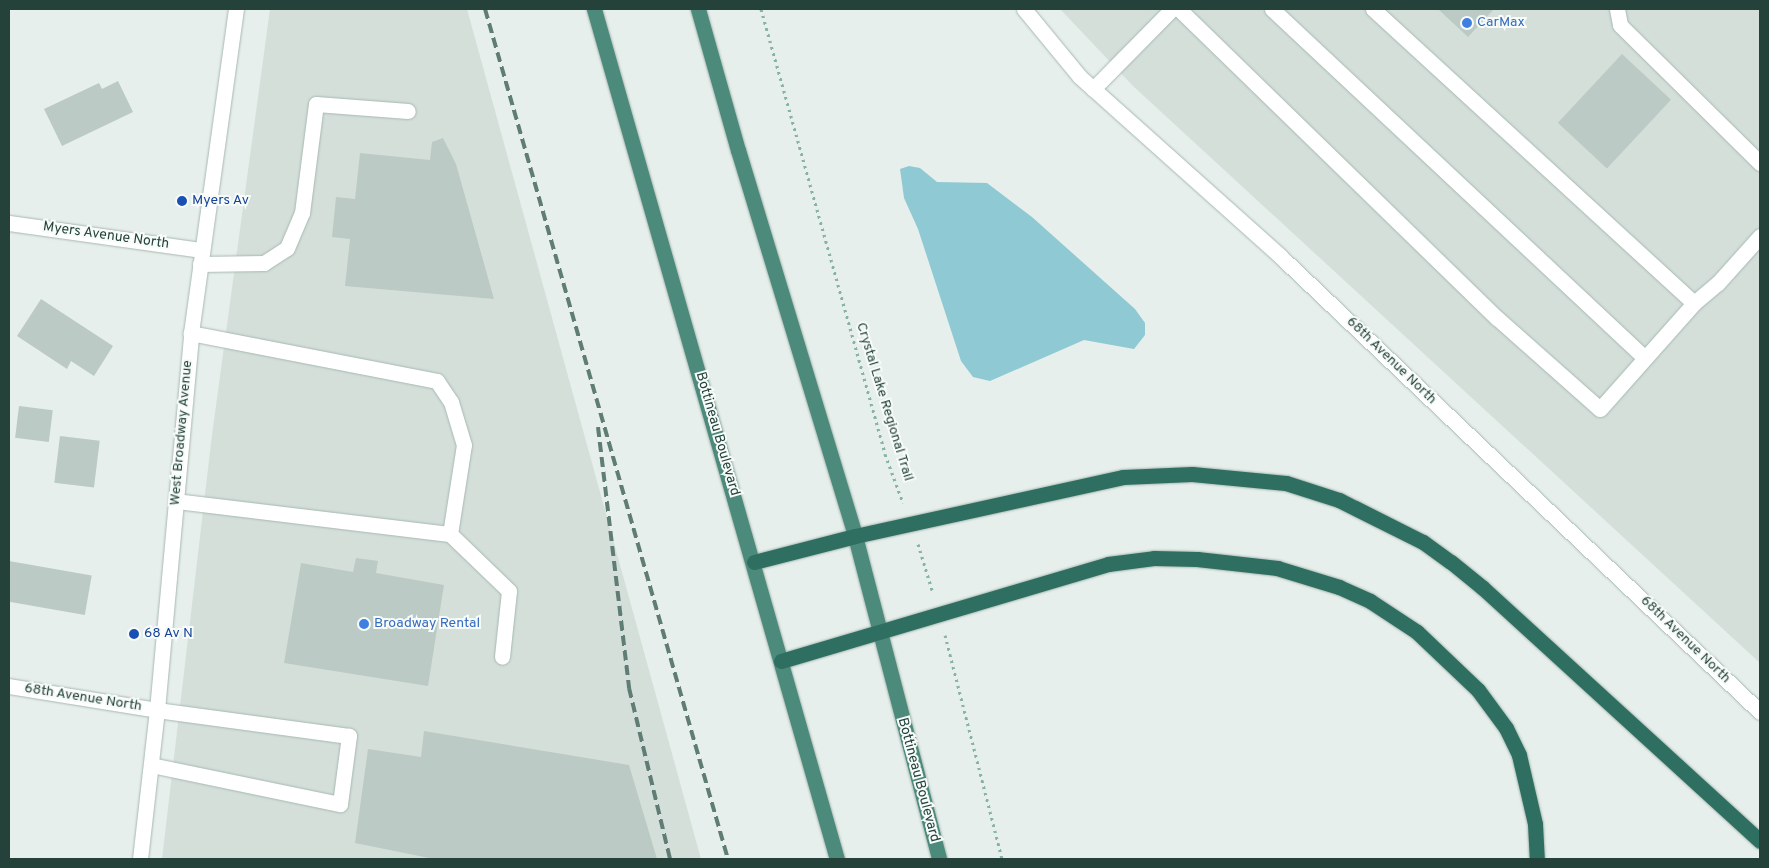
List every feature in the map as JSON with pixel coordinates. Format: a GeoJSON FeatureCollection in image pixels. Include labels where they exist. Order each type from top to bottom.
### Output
{"type":"FeatureCollection","features":[{"type":"Feature","properties":{"kind":"highway","name":"Bottineau Boulevard"},"geometry":{"type":"LineString","coordinates":[[594,9],[754,562],[837,859]]}},
{"type":"Feature","properties":{"kind":"highway","name":"Bottineau Boulevard"},"geometry":{"type":"LineString","coordinates":[[698,9],[738,150],[855,536],[939,859]]}},
{"type":"Feature","properties":{"kind":"highway"},"geometry":{"type":"LineString","coordinates":[[754,562],[855,536],[1124,477],[1175,473],[1286,483],[1339,500],[1423,542],[1483,588],[1760,841]]}},
{"type":"Feature","properties":{"kind":"highway"},"geometry":{"type":"LineString","coordinates":[[781,661],[879,634],[1088,568],[1154,558],[1197,558],[1277,568],[1339,587],[1370,601],[1417,632],[1478,690],[1506,728],[1519,755],[1535,824],[1537,859]]}},
{"type":"Feature","properties":{"kind":"street","name":"West Broadway Avenue"},"geometry":{"type":"LineString","coordinates":[[140,859],[158,710],[191,333],[236,9]]}},
{"type":"Feature","properties":{"kind":"street","name":"68th Avenue North"},"geometry":{"type":"LineString","coordinates":[[1024,9],[1093,88],[1280,256],[1760,712]]}},
{"type":"Feature","properties":{"kind":"street"},"geometry":{"type":"LineString","coordinates":[[1093,88],[1172,9]]}},
{"type":"Feature","properties":{"kind":"street"},"geometry":{"type":"LineString","coordinates":[[1179,9],[1497,318],[1600,409],[1694,303],[1718,283],[1760,236]]}},
{"type":"Feature","properties":{"kind":"street"},"geometry":{"type":"LineString","coordinates":[[1272,9],[1645,358]]}},
{"type":"Feature","properties":{"kind":"street"},"geometry":{"type":"LineString","coordinates":[[1373,9],[1694,303]]}},
{"type":"Feature","properties":{"kind":"street"},"geometry":{"type":"LineString","coordinates":[[1617,9],[1620,25],[1760,163]]}},
{"type":"Feature","properties":{"kind":"street","name":"Myers Avenue North"},"geometry":{"type":"LineString","coordinates":[[9,223],[201,257],[264,263],[287,248],[302,213],[316,104],[408,111]]}},
{"type":"Feature","properties":{"kind":"street"},"geometry":{"type":"LineString","coordinates":[[191,333],[437,381],[451,402],[464,445],[450,534]]}},
{"type":"Feature","properties":{"kind":"street"},"geometry":{"type":"LineString","coordinates":[[176,501],[450,534],[509,591],[502,657]]}},
{"type":"Feature","properties":{"kind":"street","name":"68th Avenue North"},"geometry":{"type":"LineString","coordinates":[[9,686],[158,710],[349,736],[340,804],[151,765]]}},
{"type":"Feature","properties":{"kind":"path","name":"Crystal Lake Regional Trail"},"geometry":{"type":"LineString","coordinates":[[760,9],[885,454],[912,524],[940,614],[1002,859]]}},
{"type":"Feature","properties":{"kind":"shaded area"},"geometry":{"type":"Polygon","coordinates":[[[270,9],[467,9],[701,859],[162,859],[212,435],[270,9]]]}},
{"type":"Feature","properties":{"kind":"shaded area"},"geometry":{"type":"Polygon","coordinates":[[[1060,9],[1760,9],[1760,663],[1133,86],[1060,9]]]}},
{"type":"Feature","properties":{"kind":"water"},"geometry":{"type":"Polygon","coordinates":[[[909,166],[920,168],[937,182],[987,183],[1032,217],[1135,309],[1145,323],[1145,335],[1134,349],[1084,340],[990,381],[973,377],[961,361],[918,229],[904,198],[900,169],[909,166]]]}},
{"type":"Feature","properties":{"kind":"building","name":"CarMax"},"geometry":{"type":"Polygon","coordinates":[[[1438,9],[1494,9],[1468,37],[1438,9]]]}},
{"type":"Feature","properties":{"kind":"building"},"geometry":{"type":"Polygon","coordinates":[[[1622,54],[1671,100],[1607,168],[1558,123],[1622,54]]]}},
{"type":"Feature","properties":{"kind":"building"},"geometry":{"type":"Polygon","coordinates":[[[118,81],[133,112],[62,146],[44,109],[99,83],[102,89],[118,81]]]}},
{"type":"Feature","properties":{"kind":"building"},"geometry":{"type":"Polygon","coordinates":[[[443,138],[456,164],[494,299],[345,286],[350,239],[332,237],[336,197],[355,199],[360,153],[430,160],[432,142],[443,138]]]}},
{"type":"Feature","properties":{"kind":"building"},"geometry":{"type":"Polygon","coordinates":[[[41,299],[113,346],[94,376],[71,361],[67,369],[17,336],[41,299]]]}},
{"type":"Feature","properties":{"kind":"building"},"geometry":{"type":"Polygon","coordinates":[[[19,406],[53,410],[49,442],[15,438],[19,406]]]}},
{"type":"Feature","properties":{"kind":"building"},"geometry":{"type":"Polygon","coordinates":[[[60,436],[100,441],[94,488],[54,483],[60,436]]]}},
{"type":"Feature","properties":{"kind":"building","name":"Broadway Rental"},"geometry":{"type":"Polygon","coordinates":[[[356,558],[378,561],[376,573],[444,585],[428,686],[284,663],[301,563],[353,572],[356,558]]]}},
{"type":"Feature","properties":{"kind":"building"},"geometry":{"type":"Polygon","coordinates":[[[9,561],[92,576],[85,615],[9,602],[9,561]]]}},
{"type":"Feature","properties":{"kind":"building"},"geometry":{"type":"Polygon","coordinates":[[[424,731],[629,765],[657,859],[434,859],[355,843],[368,749],[421,757],[424,731]]]}},
{"type":"Feature","properties":{"kind":"railway"},"geometry":{"type":"LineString","coordinates":[[485,9],[728,859]]}},
{"type":"Feature","properties":{"kind":"railway"},"geometry":{"type":"LineString","coordinates":[[598,427],[629,688],[670,859]]}},
{"type":"Feature","properties":{"kind":"place","name":"CarMax"},"geometry":{"type":"Point","coordinates":[1467,23]}},
{"type":"Feature","properties":{"kind":"place","name":"Myers Av"},"geometry":{"type":"Point","coordinates":[182,201]}},
{"type":"Feature","properties":{"kind":"place","name":"Broadway Rental"},"geometry":{"type":"Point","coordinates":[364,624]}},
{"type":"Feature","properties":{"kind":"place","name":"68 Av N"},"geometry":{"type":"Point","coordinates":[134,634]}}]}
